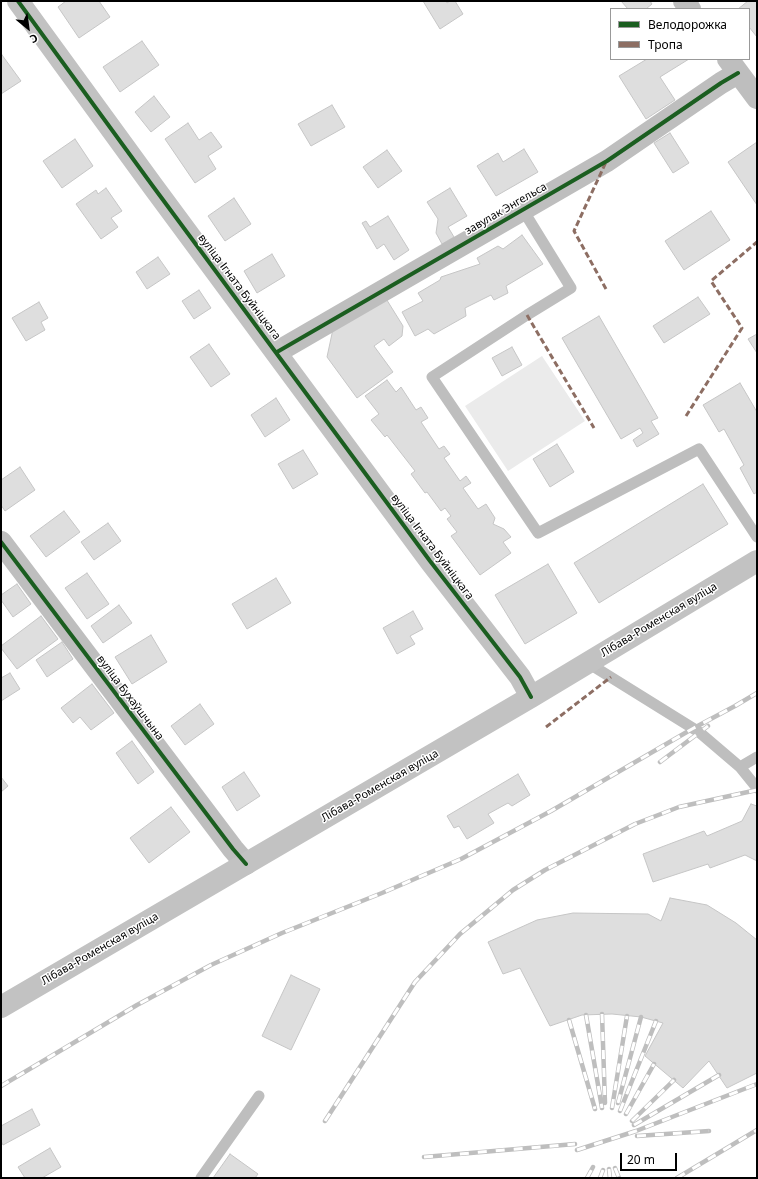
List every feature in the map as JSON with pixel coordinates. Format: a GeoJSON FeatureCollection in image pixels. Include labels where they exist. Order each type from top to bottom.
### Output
{"type":"FeatureCollection","features":[{"type":"Feature","properties":{"kind":"main road","name":"вуліца Ігната Буйніцкага"},"geometry":{"type":"LineString","coordinates":[[18,1],[430,561],[520,677],[531,697]]}},
{"type":"Feature","properties":{"kind":"main road","name":"Лібава-Роменская вуліца"},"geometry":{"type":"LineString","coordinates":[[1,1007],[531,697],[757,561]]}},
{"type":"Feature","properties":{"kind":"street","name":"завулак Энгельса"},"geometry":{"type":"LineString","coordinates":[[276,352],[607,161],[721,83],[733,66]]}},
{"type":"Feature","properties":{"kind":"street"},"geometry":{"type":"LineString","coordinates":[[733,66],[757,98]]}},
{"type":"Feature","properties":{"kind":"street","name":"вуліца Бухаўшчына"},"geometry":{"type":"LineString","coordinates":[[1,542],[233,849],[246,864]]}},
{"type":"Feature","properties":{"kind":"lane"},"geometry":{"type":"LineString","coordinates":[[523,210],[571,288],[432,377],[538,534],[699,450],[757,537]]}},
{"type":"Feature","properties":{"kind":"lane"},"geometry":{"type":"LineString","coordinates":[[588,662],[699,732],[740,767],[757,788]]}},
{"type":"Feature","properties":{"kind":"lane"},"geometry":{"type":"LineString","coordinates":[[740,767],[757,758]]}},
{"type":"Feature","properties":{"kind":"lane"},"geometry":{"type":"LineString","coordinates":[[201,1178],[258,1096]]}},
{"type":"Feature","properties":{"kind":"shaded area"},"geometry":{"type":"Polygon","coordinates":[[[542,356],[585,421],[508,471],[465,406],[542,356]]]}},
{"type":"Feature","properties":{"kind":"building"},"geometry":{"type":"Polygon","coordinates":[[[66,1],[99,1],[110,17],[79,38],[58,7],[66,1]]]}},
{"type":"Feature","properties":{"kind":"building"},"geometry":{"type":"Polygon","coordinates":[[[423,1],[446,1],[447,3],[450,1],[455,1],[463,14],[440,29],[423,1]]]}},
{"type":"Feature","properties":{"kind":"building"},"geometry":{"type":"Polygon","coordinates":[[[621,1],[650,1],[652,4],[647,8],[627,8],[621,1]]]}},
{"type":"Feature","properties":{"kind":"building"},"geometry":{"type":"Polygon","coordinates":[[[748,1],[757,1],[757,37],[750,28],[750,8],[739,8],[748,1]]]}},
{"type":"Feature","properties":{"kind":"building"},"geometry":{"type":"Polygon","coordinates":[[[142,41],[159,65],[120,92],[103,67],[142,41]]]}},
{"type":"Feature","properties":{"kind":"building"},"geometry":{"type":"Polygon","coordinates":[[[2,55],[21,81],[1,94],[1,56],[2,55]]]}},
{"type":"Feature","properties":{"kind":"building"},"geometry":{"type":"Polygon","coordinates":[[[645,60],[687,60],[660,77],[675,100],[646,119],[619,76],[645,60]]]}},
{"type":"Feature","properties":{"kind":"building"},"geometry":{"type":"Polygon","coordinates":[[[154,96],[170,117],[151,132],[135,112],[154,96]]]}},
{"type":"Feature","properties":{"kind":"building"},"geometry":{"type":"Polygon","coordinates":[[[332,105],[345,127],[311,146],[298,124],[332,105]]]}},
{"type":"Feature","properties":{"kind":"building"},"geometry":{"type":"Polygon","coordinates":[[[188,123],[199,140],[211,132],[222,147],[208,156],[216,169],[195,183],[165,139],[188,123]]]}},
{"type":"Feature","properties":{"kind":"building"},"geometry":{"type":"Polygon","coordinates":[[[670,133],[689,163],[673,173],[654,143],[670,133]]]}},
{"type":"Feature","properties":{"kind":"building"},"geometry":{"type":"Polygon","coordinates":[[[75,139],[93,166],[62,188],[43,161],[75,139]]]}},
{"type":"Feature","properties":{"kind":"building"},"geometry":{"type":"Polygon","coordinates":[[[757,142],[757,205],[728,162],[757,142]]]}},
{"type":"Feature","properties":{"kind":"building"},"geometry":{"type":"Polygon","coordinates":[[[524,149],[538,172],[496,196],[477,166],[498,153],[503,162],[524,149]]]}},
{"type":"Feature","properties":{"kind":"building"},"geometry":{"type":"Polygon","coordinates":[[[387,150],[402,171],[378,188],[363,167],[387,150]]]}},
{"type":"Feature","properties":{"kind":"building"},"geometry":{"type":"Polygon","coordinates":[[[106,188],[122,211],[111,218],[118,227],[101,239],[76,204],[96,190],[98,194],[106,188]]]}},
{"type":"Feature","properties":{"kind":"building"},"geometry":{"type":"Polygon","coordinates":[[[450,188],[467,216],[448,227],[454,237],[442,244],[436,233],[438,219],[427,202],[450,188]]]}},
{"type":"Feature","properties":{"kind":"building"},"geometry":{"type":"Polygon","coordinates":[[[234,198],[251,224],[225,241],[208,216],[234,198]]]}},
{"type":"Feature","properties":{"kind":"building"},"geometry":{"type":"Polygon","coordinates":[[[711,211],[730,240],[684,270],[665,241],[711,211]]]}},
{"type":"Feature","properties":{"kind":"building"},"geometry":{"type":"Polygon","coordinates":[[[388,216],[409,250],[394,260],[384,244],[377,249],[362,223],[366,221],[370,227],[388,216]]]}},
{"type":"Feature","properties":{"kind":"building"},"geometry":{"type":"Polygon","coordinates":[[[522,235],[543,264],[506,286],[508,293],[494,300],[491,295],[465,308],[466,316],[434,334],[428,329],[415,336],[402,312],[423,301],[418,293],[440,280],[441,277],[480,264],[477,258],[498,246],[503,249],[522,235]]]}},
{"type":"Feature","properties":{"kind":"building"},"geometry":{"type":"Polygon","coordinates":[[[272,254],[285,276],[257,293],[244,271],[272,254]]]}},
{"type":"Feature","properties":{"kind":"building"},"geometry":{"type":"Polygon","coordinates":[[[158,257],[170,274],[147,289],[136,272],[158,257]]]}},
{"type":"Feature","properties":{"kind":"building"},"geometry":{"type":"Polygon","coordinates":[[[199,290],[211,308],[194,319],[182,301],[199,290]]]}},
{"type":"Feature","properties":{"kind":"building"},"geometry":{"type":"Polygon","coordinates":[[[385,297],[403,326],[402,336],[389,346],[384,339],[374,346],[393,372],[357,398],[327,357],[333,329],[385,297]]]}},
{"type":"Feature","properties":{"kind":"building"},"geometry":{"type":"Polygon","coordinates":[[[698,297],[710,314],[664,343],[653,326],[698,297]]]}},
{"type":"Feature","properties":{"kind":"building"},"geometry":{"type":"Polygon","coordinates":[[[39,302],[48,318],[41,322],[45,330],[26,341],[12,318],[39,302]]]}},
{"type":"Feature","properties":{"kind":"building"},"geometry":{"type":"Polygon","coordinates":[[[599,316],[658,418],[651,421],[659,434],[637,447],[633,440],[643,433],[640,428],[621,439],[562,338],[599,316]]]}},
{"type":"Feature","properties":{"kind":"building"},"geometry":{"type":"Polygon","coordinates":[[[757,334],[757,353],[748,339],[757,334]]]}},
{"type":"Feature","properties":{"kind":"building"},"geometry":{"type":"Polygon","coordinates":[[[209,344],[230,374],[211,387],[190,357],[209,344]]]}},
{"type":"Feature","properties":{"kind":"building"},"geometry":{"type":"Polygon","coordinates":[[[512,347],[522,365],[502,376],[492,358],[512,347]]]}},
{"type":"Feature","properties":{"kind":"building"},"geometry":{"type":"Polygon","coordinates":[[[387,380],[396,392],[401,387],[416,410],[421,407],[428,418],[421,422],[439,449],[444,446],[450,454],[444,458],[460,481],[466,476],[471,483],[463,488],[478,509],[486,504],[495,518],[493,524],[504,529],[511,537],[503,542],[511,553],[480,575],[451,536],[457,532],[447,519],[451,516],[445,508],[441,511],[427,492],[425,493],[411,474],[415,471],[387,435],[385,437],[371,420],[379,414],[365,396],[387,380]]]}},
{"type":"Feature","properties":{"kind":"building"},"geometry":{"type":"Polygon","coordinates":[[[740,383],[757,412],[757,492],[754,494],[740,468],[744,465],[724,429],[719,432],[703,405],[740,383]]]}},
{"type":"Feature","properties":{"kind":"building"},"geometry":{"type":"Polygon","coordinates":[[[276,398],[290,420],[265,437],[251,415],[276,398]]]}},
{"type":"Feature","properties":{"kind":"building"},"geometry":{"type":"Polygon","coordinates":[[[557,444],[574,472],[550,487],[533,459],[557,444]]]}},
{"type":"Feature","properties":{"kind":"building"},"geometry":{"type":"Polygon","coordinates":[[[303,450],[318,474],[293,489],[278,464],[303,450]]]}},
{"type":"Feature","properties":{"kind":"building"},"geometry":{"type":"Polygon","coordinates":[[[20,467],[35,490],[5,511],[1,505],[1,480],[20,467]]]}},
{"type":"Feature","properties":{"kind":"building"},"geometry":{"type":"Polygon","coordinates":[[[703,484],[728,524],[599,603],[574,563],[703,484]]]}},
{"type":"Feature","properties":{"kind":"building"},"geometry":{"type":"Polygon","coordinates":[[[64,511],[80,532],[46,557],[30,536],[64,511]]]}},
{"type":"Feature","properties":{"kind":"building"},"geometry":{"type":"Polygon","coordinates":[[[108,523],[121,541],[94,560],[81,542],[108,523]]]}},
{"type":"Feature","properties":{"kind":"building"},"geometry":{"type":"Polygon","coordinates":[[[548,564],[577,613],[525,644],[495,595],[548,564]]]}},
{"type":"Feature","properties":{"kind":"building"},"geometry":{"type":"Polygon","coordinates":[[[87,573],[109,604],[87,619],[65,588],[87,573]]]}},
{"type":"Feature","properties":{"kind":"building"},"geometry":{"type":"Polygon","coordinates":[[[276,578],[291,603],[247,629],[232,604],[276,578]]]}},
{"type":"Feature","properties":{"kind":"building"},"geometry":{"type":"Polygon","coordinates":[[[17,584],[31,604],[13,617],[1,600],[1,595],[17,584]]]}},
{"type":"Feature","properties":{"kind":"building"},"geometry":{"type":"Polygon","coordinates":[[[119,605],[132,623],[103,643],[91,626],[119,605]]]}},
{"type":"Feature","properties":{"kind":"building"},"geometry":{"type":"Polygon","coordinates":[[[413,611],[423,629],[410,636],[415,644],[397,654],[383,628],[413,611]]]}},
{"type":"Feature","properties":{"kind":"building"},"geometry":{"type":"Polygon","coordinates":[[[41,616],[58,639],[17,669],[1,646],[41,616]]]}},
{"type":"Feature","properties":{"kind":"building"},"geometry":{"type":"Polygon","coordinates":[[[151,635],[167,662],[132,684],[115,657],[151,635]]]}},
{"type":"Feature","properties":{"kind":"building"},"geometry":{"type":"Polygon","coordinates":[[[62,642],[73,659],[47,677],[36,660],[62,642]]]}},
{"type":"Feature","properties":{"kind":"building"},"geometry":{"type":"Polygon","coordinates":[[[10,673],[20,689],[1,701],[1,678],[10,673]]]}},
{"type":"Feature","properties":{"kind":"building"},"geometry":{"type":"Polygon","coordinates":[[[92,684],[114,713],[91,730],[80,717],[73,723],[61,708],[92,684]]]}},
{"type":"Feature","properties":{"kind":"building"},"geometry":{"type":"Polygon","coordinates":[[[200,704],[214,724],[185,745],[171,726],[200,704]]]}},
{"type":"Feature","properties":{"kind":"building"},"geometry":{"type":"Polygon","coordinates":[[[132,741],[154,772],[138,784],[116,753],[132,741]]]}},
{"type":"Feature","properties":{"kind":"building"},"geometry":{"type":"Polygon","coordinates":[[[244,772],[260,796],[237,811],[222,787],[244,772]]]}},
{"type":"Feature","properties":{"kind":"building"},"geometry":{"type":"Polygon","coordinates":[[[518,774],[530,795],[512,806],[508,803],[488,814],[494,823],[467,839],[459,826],[454,828],[447,816],[518,774]]]}},
{"type":"Feature","properties":{"kind":"building"},"geometry":{"type":"Polygon","coordinates":[[[1,777],[8,786],[1,792],[1,777]]]}},
{"type":"Feature","properties":{"kind":"building"},"geometry":{"type":"Polygon","coordinates":[[[751,804],[757,806],[757,861],[745,855],[710,868],[708,864],[653,882],[643,854],[704,831],[707,836],[742,821],[751,804]]]}},
{"type":"Feature","properties":{"kind":"building"},"geometry":{"type":"Polygon","coordinates":[[[171,807],[190,832],[149,863],[130,838],[171,807]]]}},
{"type":"Feature","properties":{"kind":"building"},"geometry":{"type":"Polygon","coordinates":[[[670,898],[707,905],[736,923],[757,940],[757,1073],[727,1088],[709,1061],[683,1088],[645,1056],[663,1023],[641,1017],[612,1014],[582,1015],[550,1026],[520,968],[503,974],[488,942],[537,920],[573,913],[648,914],[661,921],[670,898]]]}},
{"type":"Feature","properties":{"kind":"building"},"geometry":{"type":"Polygon","coordinates":[[[291,975],[320,989],[291,1050],[262,1036],[291,975]]]}},
{"type":"Feature","properties":{"kind":"building"},"geometry":{"type":"Polygon","coordinates":[[[32,1109],[40,1125],[3,1145],[1,1141],[1,1126],[32,1109]]]}},
{"type":"Feature","properties":{"kind":"building"},"geometry":{"type":"Polygon","coordinates":[[[50,1148],[61,1167],[42,1178],[25,1178],[18,1167],[50,1148]]]}},
{"type":"Feature","properties":{"kind":"building"},"geometry":{"type":"Polygon","coordinates":[[[230,1154],[258,1174],[255,1178],[213,1178],[230,1154]]]}},
{"type":"Feature","properties":{"kind":"railway"},"geometry":{"type":"LineString","coordinates":[[1,1086],[137,1005],[211,965],[282,933],[382,893],[461,859],[551,811],[757,693]]}},
{"type":"Feature","properties":{"kind":"railway"},"geometry":{"type":"LineString","coordinates":[[660,762],[708,726]]}},
{"type":"Feature","properties":{"kind":"railway"},"geometry":{"type":"LineString","coordinates":[[325,1121],[415,982],[460,934],[513,890],[545,870],[635,824],[679,807],[757,790]]}},
{"type":"Feature","properties":{"kind":"railway"},"geometry":{"type":"LineString","coordinates":[[602,1014],[605,1103]]}},
{"type":"Feature","properties":{"kind":"railway"},"geometry":{"type":"LineString","coordinates":[[586,1015],[602,1108]]}},
{"type":"Feature","properties":{"kind":"railway"},"geometry":{"type":"LineString","coordinates":[[612,1108],[627,1016]]}},
{"type":"Feature","properties":{"kind":"railway"},"geometry":{"type":"LineString","coordinates":[[618,1103],[641,1017]]}},
{"type":"Feature","properties":{"kind":"railway"},"geometry":{"type":"LineString","coordinates":[[569,1020],[595,1109]]}},
{"type":"Feature","properties":{"kind":"railway"},"geometry":{"type":"LineString","coordinates":[[620,1111],[656,1021]]}},
{"type":"Feature","properties":{"kind":"railway"},"geometry":{"type":"LineString","coordinates":[[626,1114],[654,1064]]}},
{"type":"Feature","properties":{"kind":"railway"},"geometry":{"type":"LineString","coordinates":[[634,1125],[719,1075]]}},
{"type":"Feature","properties":{"kind":"railway"},"geometry":{"type":"LineString","coordinates":[[632,1121],[674,1080]]}},
{"type":"Feature","properties":{"kind":"railway"},"geometry":{"type":"LineString","coordinates":[[577,1150],[636,1131],[757,1084]]}},
{"type":"Feature","properties":{"kind":"railway"},"geometry":{"type":"LineString","coordinates":[[677,1178],[757,1130]]}},
{"type":"Feature","properties":{"kind":"railway"},"geometry":{"type":"LineString","coordinates":[[637,1136],[709,1131]]}},
{"type":"Feature","properties":{"kind":"railway"},"geometry":{"type":"LineString","coordinates":[[424,1157],[575,1144]]}},
{"type":"Feature","properties":{"kind":"railway"},"geometry":{"type":"LineString","coordinates":[[587,1178],[593,1167]]}},
{"type":"Feature","properties":{"kind":"railway"},"geometry":{"type":"LineString","coordinates":[[615,1168],[619,1178]]}},
{"type":"Feature","properties":{"kind":"railway"},"geometry":{"type":"LineString","coordinates":[[609,1169],[610,1178]]}},
{"type":"Feature","properties":{"kind":"railway"},"geometry":{"type":"LineString","coordinates":[[600,1178],[603,1170]]}},
{"type":"Feature","properties":{"kind":"marked path"},"geometry":{"type":"LineString","coordinates":[[606,162],[574,231],[606,289]]}},
{"type":"Feature","properties":{"kind":"marked path"},"geometry":{"type":"LineString","coordinates":[[686,416],[742,328],[711,281],[757,242]]}},
{"type":"Feature","properties":{"kind":"marked path"},"geometry":{"type":"LineString","coordinates":[[527,315],[594,428]]}},
{"type":"Feature","properties":{"kind":"marked path"},"geometry":{"type":"LineString","coordinates":[[546,727],[611,677]]}},
{"type":"Feature","properties":{"kind":"cycle path"},"geometry":{"type":"LineString","coordinates":[[18,1],[430,561],[520,677],[531,697]]}},
{"type":"Feature","properties":{"kind":"cycle path"},"geometry":{"type":"LineString","coordinates":[[277,352],[607,161],[738,73]]}},
{"type":"Feature","properties":{"kind":"cycle path"},"geometry":{"type":"LineString","coordinates":[[1,542],[233,849],[246,864]]}}]}
